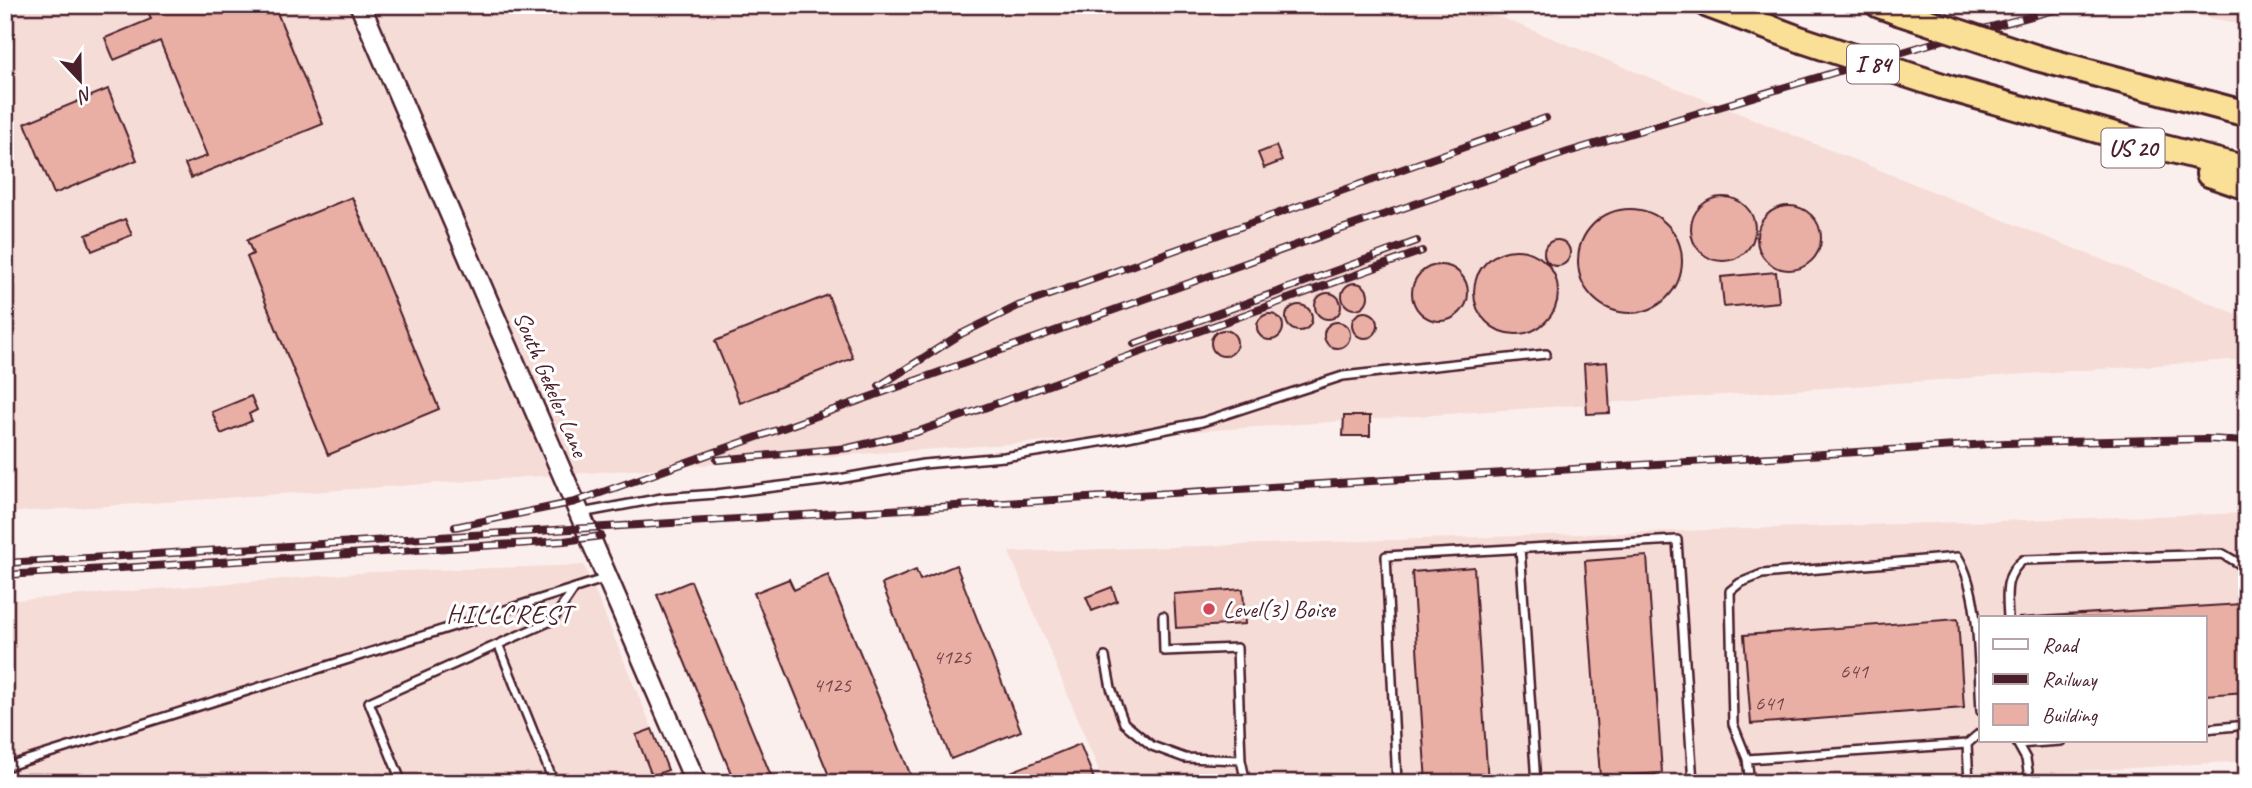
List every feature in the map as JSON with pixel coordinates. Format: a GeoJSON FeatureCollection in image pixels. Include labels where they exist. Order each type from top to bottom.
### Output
{"type":"FeatureCollection","features":[{"type":"Feature","properties":{"kind":"highway","name":"I 84"},"geometry":{"type":"LineString","coordinates":[[1708,5],[1945,88],[2247,169]]}},
{"type":"Feature","properties":{"kind":"highway","name":"I 84"},"geometry":{"type":"LineString","coordinates":[[1888,9],[2037,58],[2247,114]]}},
{"type":"Feature","properties":{"kind":"highway"},"geometry":{"type":"LineString","coordinates":[[2130,84],[2247,101]]}},
{"type":"Feature","properties":{"kind":"highway","name":"US 20"},"geometry":{"type":"LineString","coordinates":[[2019,109],[2247,187]]}},
{"type":"Feature","properties":{"kind":"street","name":"South Gekeler Lane"},"geometry":{"type":"LineString","coordinates":[[360,5],[696,783]]}},
{"type":"Feature","properties":{"kind":"lane"},"geometry":{"type":"LineString","coordinates":[[580,513],[662,498],[788,486],[923,464],[1004,457],[1105,441],[1202,422],[1343,376],[1546,354]]}},
{"type":"Feature","properties":{"kind":"lane"},"geometry":{"type":"LineString","coordinates":[[1397,783],[1386,556],[1677,540],[1693,783]]}},
{"type":"Feature","properties":{"kind":"lane"},"geometry":{"type":"LineString","coordinates":[[1520,548],[1536,783]]}},
{"type":"Feature","properties":{"kind":"lane"},"geometry":{"type":"LineString","coordinates":[[2008,616],[2007,582],[2012,569],[2023,561],[2223,555],[2240,564],[2247,579]]}},
{"type":"Feature","properties":{"kind":"lane"},"geometry":{"type":"LineString","coordinates":[[1750,783],[1747,759],[1733,724],[1730,591],[1740,583],[1762,574],[1958,557],[1968,572],[1973,592],[1979,681]]}},
{"type":"Feature","properties":{"kind":"lane"},"geometry":{"type":"LineString","coordinates":[[5,767],[608,578]]}},
{"type":"Feature","properties":{"kind":"lane"},"geometry":{"type":"LineString","coordinates":[[402,783],[369,702],[553,620],[575,589]]}},
{"type":"Feature","properties":{"kind":"lane"},"geometry":{"type":"LineString","coordinates":[[1163,616],[1164,651],[1237,648],[1241,760],[1246,783]]}},
{"type":"Feature","properties":{"kind":"lane"},"geometry":{"type":"LineString","coordinates":[[499,646],[554,783]]}},
{"type":"Feature","properties":{"kind":"lane"},"geometry":{"type":"LineString","coordinates":[[1105,657],[1111,688],[1124,723],[1152,746],[1185,758],[1241,760]]}},
{"type":"Feature","properties":{"kind":"lane"},"geometry":{"type":"LineString","coordinates":[[2206,729],[2247,725]]}},
{"type":"Feature","properties":{"kind":"lane"},"geometry":{"type":"LineString","coordinates":[[1747,759],[1967,744],[1979,734]]}},
{"type":"Feature","properties":{"kind":"lane"},"geometry":{"type":"LineString","coordinates":[[2030,783],[2026,759],[2017,743],[2039,742]]}},
{"type":"Feature","properties":{"kind":"lane"},"geometry":{"type":"LineString","coordinates":[[1967,744],[1969,783]]}},
{"type":"Feature","properties":{"kind":"shaded area"},"geometry":{"type":"Polygon","coordinates":[[[5,5],[1470,5],[2247,318],[2247,359],[5,513],[5,5]]]}},
{"type":"Feature","properties":{"kind":"shaded area"},"geometry":{"type":"Polygon","coordinates":[[[2164,5],[2247,5],[2247,25],[2183,13],[2164,5]]]}},
{"type":"Feature","properties":{"kind":"shaded area"},"geometry":{"type":"Polygon","coordinates":[[[2247,513],[2247,761],[1884,783],[1104,783],[1009,552],[2247,513]]]}},
{"type":"Feature","properties":{"kind":"shaded area"},"geometry":{"type":"Polygon","coordinates":[[[584,565],[675,783],[5,783],[5,601],[371,572],[584,565]]]}},
{"type":"Feature","properties":{"kind":"building"},"geometry":{"type":"Polygon","coordinates":[[[146,5],[274,5],[323,124],[191,178],[185,164],[207,156],[160,41],[114,60],[105,38],[151,19],[146,5]]]}},
{"type":"Feature","properties":{"kind":"building"},"geometry":{"type":"Polygon","coordinates":[[[108,89],[137,160],[54,194],[25,123],[108,89]]]}},
{"type":"Feature","properties":{"kind":"building"},"geometry":{"type":"Polygon","coordinates":[[[1276,146],[1282,161],[1264,168],[1258,153],[1276,146]]]}},
{"type":"Feature","properties":{"kind":"building"},"geometry":{"type":"Polygon","coordinates":[[[352,197],[439,409],[328,455],[247,257],[253,254],[247,240],[352,197]]]}},
{"type":"Feature","properties":{"kind":"building"},"geometry":{"type":"Polygon","coordinates":[[[1723,197],[1735,199],[1746,206],[1753,217],[1753,241],[1746,252],[1735,259],[1723,261],[1711,259],[1700,252],[1693,241],[1691,229],[1693,217],[1700,206],[1711,199],[1723,197]]]}},
{"type":"Feature","properties":{"kind":"building"},"geometry":{"type":"Polygon","coordinates":[[[1789,206],[1812,215],[1821,238],[1812,261],[1789,270],[1766,261],[1757,238],[1766,215],[1789,206]]]}},
{"type":"Feature","properties":{"kind":"building"},"geometry":{"type":"Polygon","coordinates":[[[1630,209],[1650,213],[1673,232],[1678,241],[1682,261],[1678,281],[1659,304],[1650,309],[1630,313],[1610,309],[1587,290],[1582,281],[1578,261],[1582,241],[1601,218],[1610,213],[1630,209]]]}},
{"type":"Feature","properties":{"kind":"building"},"geometry":{"type":"Polygon","coordinates":[[[125,219],[132,235],[92,251],[86,235],[125,219]]]}},
{"type":"Feature","properties":{"kind":"building"},"geometry":{"type":"Polygon","coordinates":[[[1557,240],[1566,244],[1570,253],[1566,262],[1557,266],[1548,262],[1544,253],[1548,244],[1557,240]]]}},
{"type":"Feature","properties":{"kind":"building"},"geometry":{"type":"Polygon","coordinates":[[[1516,250],[1532,253],[1551,269],[1558,292],[1555,308],[1539,327],[1516,334],[1500,331],[1481,315],[1474,292],[1477,276],[1493,257],[1516,250]]]}},
{"type":"Feature","properties":{"kind":"building"},"geometry":{"type":"Polygon","coordinates":[[[1434,265],[1446,265],[1456,269],[1464,277],[1468,293],[1464,309],[1456,317],[1446,321],[1434,321],[1424,317],[1416,309],[1412,299],[1412,287],[1416,277],[1424,269],[1434,265]]]}},
{"type":"Feature","properties":{"kind":"building"},"geometry":{"type":"Polygon","coordinates":[[[1776,272],[1779,302],[1724,307],[1721,277],[1776,272]]]}},
{"type":"Feature","properties":{"kind":"building"},"geometry":{"type":"Polygon","coordinates":[[[1355,283],[1364,287],[1368,296],[1364,305],[1355,309],[1346,305],[1342,296],[1346,287],[1355,283]]]}},
{"type":"Feature","properties":{"kind":"building"},"geometry":{"type":"Polygon","coordinates":[[[1328,293],[1337,297],[1341,306],[1337,315],[1328,319],[1319,315],[1315,306],[1319,297],[1328,293]]]}},
{"type":"Feature","properties":{"kind":"building"},"geometry":{"type":"Polygon","coordinates":[[[828,295],[853,358],[740,403],[715,341],[828,295]]]}},
{"type":"Feature","properties":{"kind":"building"},"geometry":{"type":"Polygon","coordinates":[[[1299,305],[1308,309],[1312,318],[1308,327],[1299,331],[1290,327],[1286,318],[1290,309],[1299,305]]]}},
{"type":"Feature","properties":{"kind":"building"},"geometry":{"type":"Polygon","coordinates":[[[1365,312],[1374,316],[1378,325],[1374,334],[1365,338],[1356,334],[1352,325],[1356,316],[1365,312]]]}},
{"type":"Feature","properties":{"kind":"building"},"geometry":{"type":"Polygon","coordinates":[[[1270,314],[1279,318],[1283,327],[1279,336],[1270,340],[1261,336],[1257,327],[1261,318],[1270,314]]]}},
{"type":"Feature","properties":{"kind":"building"},"geometry":{"type":"Polygon","coordinates":[[[1337,322],[1346,326],[1350,335],[1346,344],[1337,348],[1328,344],[1324,335],[1328,326],[1337,322]]]}},
{"type":"Feature","properties":{"kind":"building"},"geometry":{"type":"Polygon","coordinates":[[[1224,330],[1233,334],[1237,343],[1233,352],[1224,356],[1215,352],[1211,343],[1215,334],[1224,330]]]}},
{"type":"Feature","properties":{"kind":"building"},"geometry":{"type":"Polygon","coordinates":[[[1607,362],[1610,413],[1587,414],[1584,364],[1607,362]]]}},
{"type":"Feature","properties":{"kind":"building"},"geometry":{"type":"Polygon","coordinates":[[[251,396],[257,410],[249,414],[252,421],[221,434],[212,412],[251,396]]]}},
{"type":"Feature","properties":{"kind":"building"},"geometry":{"type":"Polygon","coordinates":[[[1344,416],[1370,416],[1370,436],[1343,436],[1344,416]]]}},
{"type":"Feature","properties":{"kind":"building"},"geometry":{"type":"Polygon","coordinates":[[[1647,556],[1662,773],[1600,777],[1585,561],[1647,556]]]}},
{"type":"Feature","properties":{"kind":"building"},"geometry":{"type":"Polygon","coordinates":[[[956,565],[1021,731],[951,759],[882,584],[916,570],[920,580],[956,565]]]}},
{"type":"Feature","properties":{"kind":"building"},"geometry":{"type":"Polygon","coordinates":[[[1474,567],[1488,783],[1426,783],[1412,572],[1474,567]]]}},
{"type":"Feature","properties":{"kind":"building"},"geometry":{"type":"Polygon","coordinates":[[[828,575],[911,776],[894,783],[832,783],[754,593],[789,579],[794,590],[828,575]]]}},
{"type":"Feature","properties":{"kind":"building"},"geometry":{"type":"Polygon","coordinates":[[[691,581],[774,783],[735,783],[657,595],[691,581]]]}},
{"type":"Feature","properties":{"kind":"building"},"geometry":{"type":"Polygon","coordinates":[[[1112,587],[1117,601],[1092,611],[1086,597],[1112,587]]]}},
{"type":"Feature","properties":{"kind":"building","name":"Level(3) Boise"},"geometry":{"type":"Polygon","coordinates":[[[1243,589],[1245,624],[1176,628],[1174,594],[1243,589]]]}},
{"type":"Feature","properties":{"kind":"building"},"geometry":{"type":"Polygon","coordinates":[[[2241,604],[2246,692],[2206,695],[2206,616],[2050,616],[2241,604]]]}},
{"type":"Feature","properties":{"kind":"building"},"geometry":{"type":"Polygon","coordinates":[[[1958,619],[1964,708],[1751,724],[1744,635],[1958,619]]]}},
{"type":"Feature","properties":{"kind":"building"},"geometry":{"type":"Polygon","coordinates":[[[652,729],[668,770],[652,776],[636,735],[652,729]]]}},
{"type":"Feature","properties":{"kind":"building"},"geometry":{"type":"Polygon","coordinates":[[[1080,744],[1094,779],[1083,783],[984,783],[1080,744]]]}},
{"type":"Feature","properties":{"kind":"railway"},"geometry":{"type":"LineString","coordinates":[[455,527],[575,502],[1327,234],[1568,152],[1953,37],[2073,5]]}},
{"type":"Feature","properties":{"kind":"railway"},"geometry":{"type":"LineString","coordinates":[[879,386],[961,334],[1018,306],[1546,118]]}},
{"type":"Feature","properties":{"kind":"railway"},"geometry":{"type":"LineString","coordinates":[[1134,344],[1417,241]]}},
{"type":"Feature","properties":{"kind":"railway"},"geometry":{"type":"LineString","coordinates":[[717,460],[848,448],[917,432],[1422,251]]}},
{"type":"Feature","properties":{"kind":"railway"},"geometry":{"type":"LineString","coordinates":[[5,563],[2006,443],[2207,439],[2247,441]]}},
{"type":"Feature","properties":{"kind":"railway"},"geometry":{"type":"LineString","coordinates":[[5,575],[564,541],[601,536]]}},
{"type":"Feature","properties":{"kind":"place","name":"Level(3) Boise"},"geometry":{"type":"Point","coordinates":[1209,609]}},
{"type":"Feature","properties":{"kind":"district","name":"HILLCREST"},"geometry":{"type":"Point","coordinates":[510,614]}}]}
